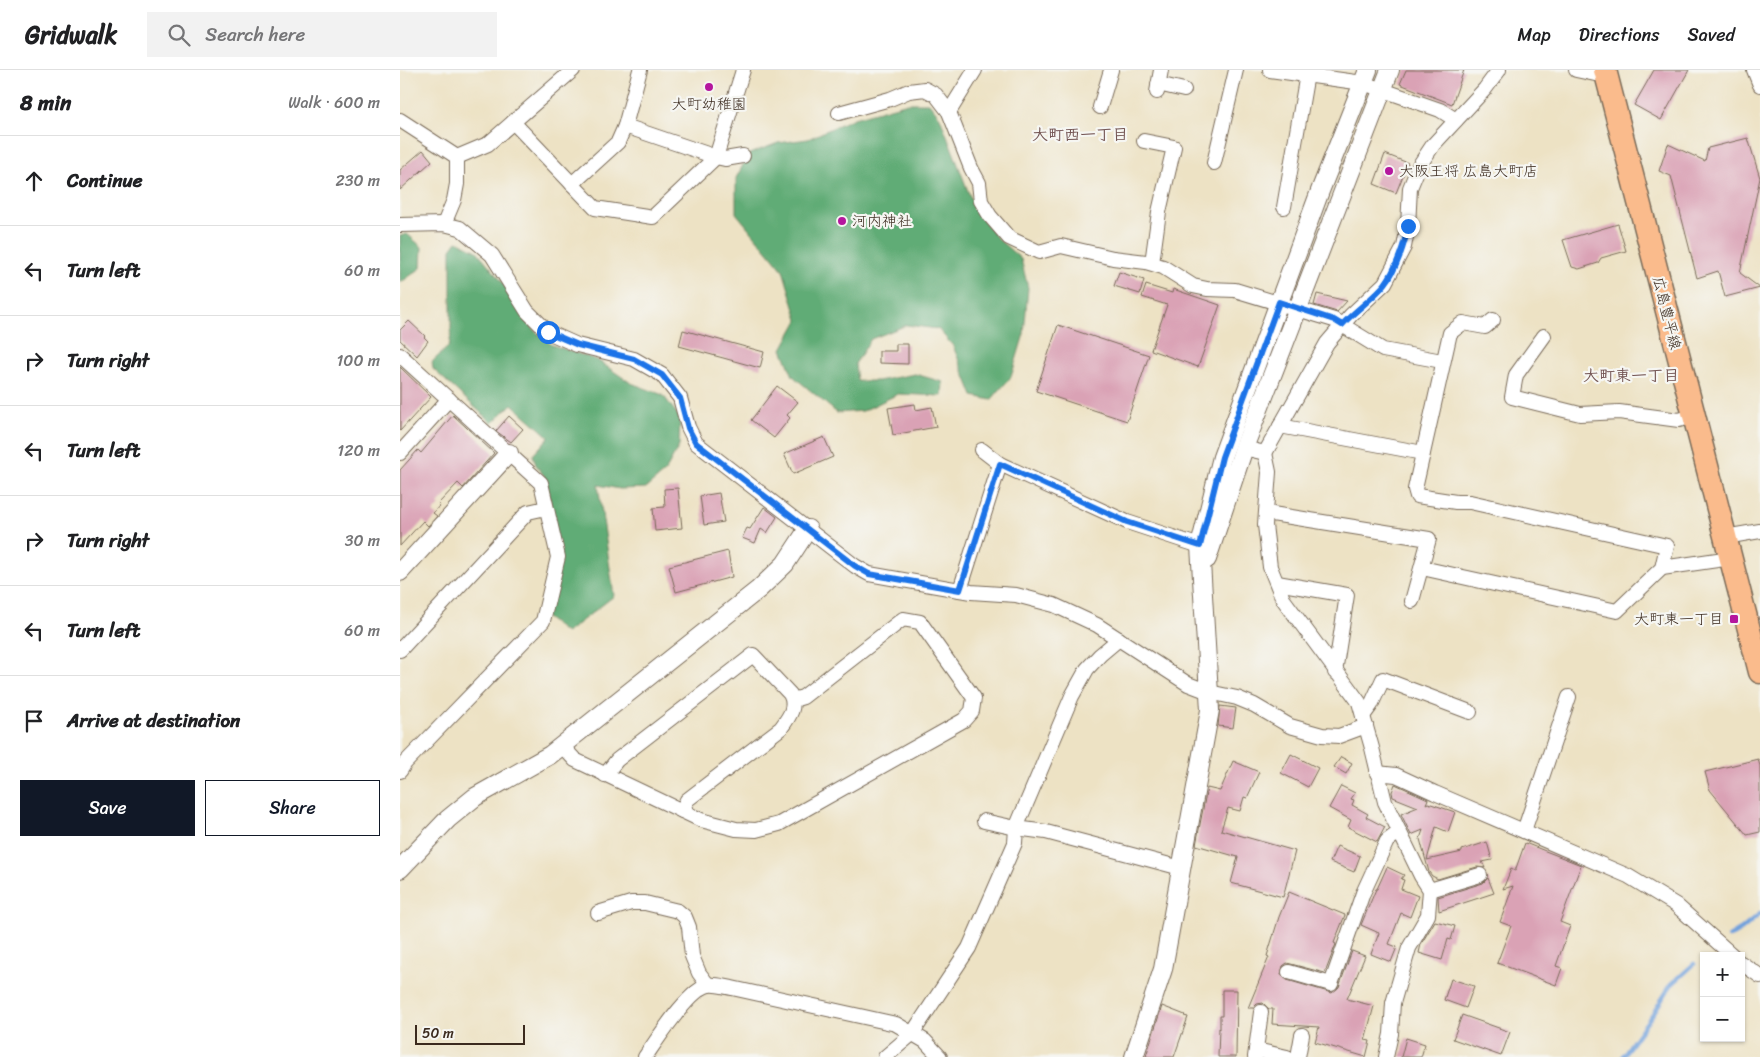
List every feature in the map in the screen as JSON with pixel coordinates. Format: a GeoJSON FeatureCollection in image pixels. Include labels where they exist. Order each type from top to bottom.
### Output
{"type":"FeatureCollection","features":[{"type":"Feature","properties":{"kind":"main road","name":"広島豊平線"},"geometry":{"type":"LineString","coordinates":[[1605,72],[1760,672]]}},
{"type":"Feature","properties":{"kind":"street"},"geometry":{"type":"LineString","coordinates":[[456,157],[488,144],[573,70]]}},
{"type":"Feature","properties":{"kind":"street"},"geometry":{"type":"LineString","coordinates":[[572,184],[618,142],[625,126],[640,70]]}},
{"type":"Feature","properties":{"kind":"street"},"geometry":{"type":"LineString","coordinates":[[514,122],[595,208],[653,217],[716,157],[743,70]]}},
{"type":"Feature","properties":{"kind":"street"},"geometry":{"type":"LineString","coordinates":[[949,112],[975,70]]}},
{"type":"Feature","properties":{"kind":"street"},"geometry":{"type":"LineString","coordinates":[[1100,107],[1111,70]]}},
{"type":"Feature","properties":{"kind":"street"},"geometry":{"type":"LineString","coordinates":[[1214,162],[1236,70]]}},
{"type":"Feature","properties":{"kind":"street"},"geometry":{"type":"LineString","coordinates":[[1270,70],[1365,77],[1382,90],[1440,110],[1456,120]]}},
{"type":"Feature","properties":{"kind":"street"},"geometry":{"type":"LineString","coordinates":[[1202,574],[1244,448],[1390,70]]}},
{"type":"Feature","properties":{"kind":"street"},"geometry":{"type":"LineString","coordinates":[[1386,1057],[1391,1034],[1393,1003],[1409,948],[1416,940],[1428,916],[1430,890],[1384,802],[1359,702],[1283,599],[1270,567],[1265,525],[1269,472],[1264,453],[1327,343],[1351,315],[1385,283],[1404,247],[1408,226],[1410,188],[1419,166],[1433,145],[1485,89],[1499,70]]}},
{"type":"Feature","properties":{"kind":"street"},"geometry":{"type":"LineString","coordinates":[[1576,70],[1595,74],[1605,72]]}},
{"type":"Feature","properties":{"kind":"street"},"geometry":{"type":"LineString","coordinates":[[1754,70],[1760,85]]}},
{"type":"Feature","properties":{"kind":"street"},"geometry":{"type":"LineString","coordinates":[[1284,207],[1307,74]]}},
{"type":"Feature","properties":{"kind":"street"},"geometry":{"type":"LineString","coordinates":[[1134,1057],[1163,969],[1210,710],[1200,546],[1222,457],[1365,77]]}},
{"type":"Feature","properties":{"kind":"street"},"geometry":{"type":"LineString","coordinates":[[1158,82],[1184,90]]}},
{"type":"Feature","properties":{"kind":"street"},"geometry":{"type":"LineString","coordinates":[[839,113],[890,99],[909,91],[925,89],[936,95],[949,112],[971,168],[979,183],[981,201],[990,216],[1009,238],[1039,252],[1061,246],[1113,258],[1163,266],[1193,286],[1207,289],[1235,290],[1279,302],[1334,320],[1383,350],[1442,361]]}},
{"type":"Feature","properties":{"kind":"street"},"geometry":{"type":"LineString","coordinates":[[400,120],[456,157]]}},
{"type":"Feature","properties":{"kind":"street"},"geometry":{"type":"LineString","coordinates":[[625,126],[716,157],[725,159],[743,156]]}},
{"type":"Feature","properties":{"kind":"street"},"geometry":{"type":"LineString","coordinates":[[1144,141],[1174,147],[1159,212],[1152,263]]}},
{"type":"Feature","properties":{"kind":"street"},"geometry":{"type":"LineString","coordinates":[[444,224],[454,200],[457,184],[456,157]]}},
{"type":"Feature","properties":{"kind":"street"},"geometry":{"type":"LineString","coordinates":[[400,225],[444,224],[460,228],[492,255],[527,311],[548,332],[578,345],[634,359],[662,375],[680,398],[688,428],[696,443],[855,566],[869,574],[960,590],[1016,595],[1054,604],[1097,625],[1188,684],[1209,692],[1237,698],[1254,705],[1290,726],[1322,735],[1339,736],[1364,721],[1384,679],[1470,712]]}},
{"type":"Feature","properties":{"kind":"street"},"geometry":{"type":"LineString","coordinates":[[1493,320],[1485,327],[1462,323],[1450,332],[1415,489],[1417,496],[1456,502],[1470,502],[1667,546],[1662,568]]}},
{"type":"Feature","properties":{"kind":"street"},"geometry":{"type":"LineString","coordinates":[[1544,336],[1516,375],[1512,397],[1580,414],[1619,412],[1679,420],[1694,416]]}},
{"type":"Feature","properties":{"kind":"street"},"geometry":{"type":"LineString","coordinates":[[400,355],[541,483],[558,557],[543,621],[400,771]]}},
{"type":"Feature","properties":{"kind":"street"},"geometry":{"type":"LineString","coordinates":[[400,453],[449,399]]}},
{"type":"Feature","properties":{"kind":"street"},"geometry":{"type":"LineString","coordinates":[[1280,426],[1423,453]]}},
{"type":"Feature","properties":{"kind":"street"},"geometry":{"type":"LineString","coordinates":[[1244,448],[1264,453]]}},
{"type":"Feature","properties":{"kind":"street"},"geometry":{"type":"LineString","coordinates":[[982,450],[1000,464],[1127,522],[1200,546]]}},
{"type":"Feature","properties":{"kind":"street"},"geometry":{"type":"LineString","coordinates":[[400,572],[509,453]]}},
{"type":"Feature","properties":{"kind":"street"},"geometry":{"type":"LineString","coordinates":[[960,590],[1000,464]]}},
{"type":"Feature","properties":{"kind":"street"},"geometry":{"type":"LineString","coordinates":[[400,650],[528,512],[546,508]]}},
{"type":"Feature","properties":{"kind":"street"},"geometry":{"type":"LineString","coordinates":[[1266,513],[1429,540],[1412,601]]}},
{"type":"Feature","properties":{"kind":"street"},"geometry":{"type":"LineString","coordinates":[[400,869],[448,819],[474,797],[550,756],[759,589],[785,564],[808,529]]}},
{"type":"Feature","properties":{"kind":"street"},"geometry":{"type":"LineString","coordinates":[[1422,568],[1617,611],[1662,568],[1728,547],[1760,530]]}},
{"type":"Feature","properties":{"kind":"street"},"geometry":{"type":"LineString","coordinates":[[1276,582],[1347,595],[1335,672]]}},
{"type":"Feature","properties":{"kind":"street"},"geometry":{"type":"LineString","coordinates":[[562,746],[575,760],[701,820],[736,829],[756,830],[779,824],[964,720],[972,711],[974,698],[920,622],[903,620],[803,697],[794,700]]}},
{"type":"Feature","properties":{"kind":"street"},"geometry":{"type":"LineString","coordinates":[[884,1057],[912,1034],[969,948],[1014,843],[1016,828],[1072,696],[1088,669],[1100,655],[1119,639]]}},
{"type":"Feature","properties":{"kind":"street"},"geometry":{"type":"LineString","coordinates":[[605,775],[617,760],[753,655],[794,700],[791,714],[781,728],[687,800],[682,811]]}},
{"type":"Feature","properties":{"kind":"street"},"geometry":{"type":"LineString","coordinates":[[1524,831],[1570,696]]}},
{"type":"Feature","properties":{"kind":"street"},"geometry":{"type":"LineString","coordinates":[[1377,773],[1396,775],[1628,876],[1676,905],[1729,952]]}},
{"type":"Feature","properties":{"kind":"street"},"geometry":{"type":"LineString","coordinates":[[984,820],[1016,828],[1046,832],[1181,868]]}},
{"type":"Feature","properties":{"kind":"street"},"geometry":{"type":"LineString","coordinates":[[1289,972],[1331,984],[1363,893],[1387,841],[1399,832]]}},
{"type":"Feature","properties":{"kind":"street"},"geometry":{"type":"LineString","coordinates":[[1430,890],[1480,875]]}},
{"type":"Feature","properties":{"kind":"street"},"geometry":{"type":"LineString","coordinates":[[598,913],[631,904],[645,904],[678,911],[686,917],[692,956],[699,973],[708,985]]}},
{"type":"Feature","properties":{"kind":"street"},"geometry":{"type":"LineString","coordinates":[[1745,966],[1760,976]]}},
{"type":"Feature","properties":{"kind":"street"},"geometry":{"type":"LineString","coordinates":[[645,1057],[678,1010],[708,985],[732,988],[896,1024],[925,1041],[940,1057]]}},
{"type":"Feature","properties":{"kind":"street"},"geometry":{"type":"LineString","coordinates":[[1261,1012],[1256,1053],[1287,1057]]}},
{"type":"Feature","properties":{"kind":"street"},"geometry":{"type":"LineString","coordinates":[[1298,1057],[1302,1035]]}},
{"type":"Feature","properties":{"kind":"green space"},"geometry":{"type":"Polygon","coordinates":[[[908,103],[929,103],[940,117],[974,207],[997,238],[1021,259],[1028,288],[1024,334],[1011,377],[991,400],[973,396],[953,346],[938,329],[907,325],[871,339],[855,364],[857,381],[877,381],[915,374],[943,382],[942,396],[898,394],[863,411],[837,413],[793,376],[782,349],[798,320],[783,270],[736,213],[736,178],[749,154],[778,143],[808,139],[854,118],[908,103]]]}},
{"type":"Feature","properties":{"kind":"green space"},"geometry":{"type":"Polygon","coordinates":[[[407,234],[422,247],[421,268],[400,283],[400,236],[407,234]]]}},
{"type":"Feature","properties":{"kind":"green space"},"geometry":{"type":"Polygon","coordinates":[[[457,241],[477,251],[500,279],[534,330],[552,345],[597,360],[631,383],[663,395],[680,418],[679,446],[665,472],[646,488],[620,489],[598,485],[614,596],[566,633],[545,617],[559,559],[547,480],[536,465],[533,455],[549,437],[512,404],[492,423],[433,369],[432,362],[449,346],[451,335],[451,249],[457,241]]]}},
{"type":"Feature","properties":{"kind":"building"},"geometry":{"type":"Polygon","coordinates":[[[1406,70],[1464,70],[1452,104],[1400,84],[1406,70]]]}},
{"type":"Feature","properties":{"kind":"building"},"geometry":{"type":"Polygon","coordinates":[[[1654,70],[1689,70],[1661,120],[1634,105],[1654,70]]]}},
{"type":"Feature","properties":{"kind":"building"},"geometry":{"type":"Polygon","coordinates":[[[1748,138],[1760,178],[1740,273],[1760,288],[1725,297],[1718,271],[1697,278],[1671,176],[1659,171],[1668,144],[1705,161],[1708,148],[1748,138]]]}},
{"type":"Feature","properties":{"kind":"building"},"geometry":{"type":"Polygon","coordinates":[[[423,150],[432,161],[400,190],[400,170],[423,150]]]}},
{"type":"Feature","properties":{"kind":"building"},"geometry":{"type":"Polygon","coordinates":[[[1385,154],[1408,163],[1396,193],[1374,184],[1385,154]]]}},
{"type":"Feature","properties":{"kind":"building"},"geometry":{"type":"Polygon","coordinates":[[[1618,224],[1626,251],[1601,258],[1598,263],[1579,269],[1572,267],[1563,240],[1618,224]]]}},
{"type":"Feature","properties":{"kind":"building"},"geometry":{"type":"Polygon","coordinates":[[[1119,272],[1144,280],[1140,294],[1114,286],[1119,272]]]}},
{"type":"Feature","properties":{"kind":"building"},"geometry":{"type":"Polygon","coordinates":[[[1146,285],[1172,293],[1173,289],[1220,305],[1198,367],[1151,350],[1167,305],[1142,297],[1146,285]]]}},
{"type":"Feature","properties":{"kind":"building"},"geometry":{"type":"Polygon","coordinates":[[[1317,294],[1347,301],[1337,312],[1314,305],[1317,294]]]}},
{"type":"Feature","properties":{"kind":"building"},"geometry":{"type":"Polygon","coordinates":[[[409,321],[428,341],[417,356],[400,340],[400,330],[409,321]]]}},
{"type":"Feature","properties":{"kind":"building"},"geometry":{"type":"Polygon","coordinates":[[[1058,325],[1149,355],[1127,421],[1036,391],[1058,325]]]}},
{"type":"Feature","properties":{"kind":"building"},"geometry":{"type":"Polygon","coordinates":[[[683,330],[764,352],[760,368],[679,346],[683,330]]]}},
{"type":"Feature","properties":{"kind":"building"},"geometry":{"type":"Polygon","coordinates":[[[896,344],[908,344],[908,364],[879,363],[879,351],[896,351],[896,344]]]}},
{"type":"Feature","properties":{"kind":"building"},"geometry":{"type":"Polygon","coordinates":[[[400,367],[431,397],[400,431],[400,367]]]}},
{"type":"Feature","properties":{"kind":"building"},"geometry":{"type":"Polygon","coordinates":[[[777,386],[798,402],[787,415],[790,418],[774,438],[751,420],[777,386]]]}},
{"type":"Feature","properties":{"kind":"building"},"geometry":{"type":"Polygon","coordinates":[[[915,404],[916,410],[932,407],[936,427],[893,435],[888,408],[915,404]]]}},
{"type":"Feature","properties":{"kind":"building"},"geometry":{"type":"Polygon","coordinates":[[[453,415],[494,453],[463,488],[458,483],[438,504],[440,505],[433,513],[437,516],[428,526],[423,521],[400,546],[400,470],[418,450],[421,453],[453,415]]]}},
{"type":"Feature","properties":{"kind":"building"},"geometry":{"type":"Polygon","coordinates":[[[509,416],[523,429],[511,442],[496,431],[509,416]]]}},
{"type":"Feature","properties":{"kind":"building"},"geometry":{"type":"Polygon","coordinates":[[[824,437],[833,457],[793,474],[784,454],[824,437]]]}},
{"type":"Feature","properties":{"kind":"building"},"geometry":{"type":"Polygon","coordinates":[[[678,488],[682,528],[655,531],[653,508],[665,507],[664,489],[678,488]]]}},
{"type":"Feature","properties":{"kind":"building"},"geometry":{"type":"Polygon","coordinates":[[[719,493],[724,522],[704,525],[700,496],[719,493]]]}},
{"type":"Feature","properties":{"kind":"building"},"geometry":{"type":"Polygon","coordinates":[[[764,507],[777,517],[767,533],[761,529],[755,543],[742,538],[747,528],[750,529],[764,507]]]}},
{"type":"Feature","properties":{"kind":"building"},"geometry":{"type":"Polygon","coordinates":[[[728,551],[732,577],[676,592],[669,566],[728,551]]]}},
{"type":"Feature","properties":{"kind":"building"},"geometry":{"type":"Polygon","coordinates":[[[1220,706],[1236,708],[1233,728],[1218,726],[1220,706]]]}},
{"type":"Feature","properties":{"kind":"building"},"geometry":{"type":"Polygon","coordinates":[[[1291,754],[1318,768],[1308,787],[1281,773],[1291,754]]]}},
{"type":"Feature","properties":{"kind":"building"},"geometry":{"type":"Polygon","coordinates":[[[1341,757],[1352,763],[1346,774],[1334,767],[1341,757]]]}},
{"type":"Feature","properties":{"kind":"building"},"geometry":{"type":"Polygon","coordinates":[[[1758,759],[1760,766],[1760,832],[1747,835],[1710,790],[1705,772],[1758,759]]]}},
{"type":"Feature","properties":{"kind":"building"},"geometry":{"type":"Polygon","coordinates":[[[1233,761],[1259,772],[1247,798],[1244,797],[1240,811],[1228,808],[1221,830],[1295,851],[1283,897],[1231,883],[1238,857],[1196,845],[1207,788],[1220,791],[1233,761]]]}},
{"type":"Feature","properties":{"kind":"building"},"geometry":{"type":"Polygon","coordinates":[[[1395,784],[1428,799],[1426,804],[1455,812],[1448,832],[1436,827],[1427,860],[1462,852],[1462,850],[1487,842],[1492,860],[1482,862],[1485,868],[1477,867],[1438,879],[1432,876],[1429,872],[1420,839],[1423,830],[1411,835],[1401,814],[1418,807],[1393,797],[1392,792],[1395,784]]]}},
{"type":"Feature","properties":{"kind":"building"},"geometry":{"type":"Polygon","coordinates":[[[1341,786],[1355,793],[1351,799],[1354,800],[1352,805],[1368,814],[1366,817],[1385,827],[1377,842],[1348,827],[1351,820],[1329,808],[1341,786]]]}},
{"type":"Feature","properties":{"kind":"building"},"geometry":{"type":"Polygon","coordinates":[[[1525,843],[1581,865],[1560,922],[1570,926],[1556,966],[1562,968],[1556,985],[1497,963],[1511,926],[1500,922],[1513,886],[1503,889],[1511,869],[1515,871],[1525,843]]]}},
{"type":"Feature","properties":{"kind":"building"},"geometry":{"type":"Polygon","coordinates":[[[1337,846],[1360,856],[1354,872],[1330,862],[1337,846]]]}},
{"type":"Feature","properties":{"kind":"building"},"geometry":{"type":"Polygon","coordinates":[[[1387,867],[1404,875],[1401,879],[1404,880],[1401,889],[1418,896],[1410,917],[1401,913],[1389,944],[1397,947],[1391,962],[1371,954],[1379,933],[1361,925],[1387,867]]]}},
{"type":"Feature","properties":{"kind":"building"},"geometry":{"type":"Polygon","coordinates":[[[1488,878],[1494,893],[1439,911],[1438,897],[1483,883],[1488,878]]]}},
{"type":"Feature","properties":{"kind":"building"},"geometry":{"type":"Polygon","coordinates":[[[1289,892],[1345,915],[1325,973],[1287,963],[1283,966],[1281,975],[1287,980],[1332,993],[1339,987],[1352,951],[1365,956],[1347,999],[1374,1006],[1365,1040],[1370,1041],[1366,1057],[1315,1042],[1319,1027],[1272,1024],[1273,1009],[1269,1009],[1263,1003],[1257,1004],[1253,1008],[1248,1008],[1269,957],[1267,956],[1279,917],[1289,892]]]}},
{"type":"Feature","properties":{"kind":"building"},"geometry":{"type":"Polygon","coordinates":[[[1435,921],[1455,926],[1451,940],[1448,939],[1442,960],[1419,953],[1421,944],[1435,921]]]}},
{"type":"Feature","properties":{"kind":"building"},"geometry":{"type":"Polygon","coordinates":[[[1451,979],[1474,986],[1466,1008],[1444,1000],[1451,979]]]}},
{"type":"Feature","properties":{"kind":"building"},"geometry":{"type":"Polygon","coordinates":[[[1222,990],[1237,990],[1236,1057],[1218,1057],[1220,1016],[1222,1016],[1222,990]]]}},
{"type":"Feature","properties":{"kind":"building"},"geometry":{"type":"Polygon","coordinates":[[[1162,1006],[1188,1017],[1174,1057],[1149,1057],[1146,1056],[1162,1006]]]}},
{"type":"Feature","properties":{"kind":"building"},"geometry":{"type":"Polygon","coordinates":[[[1462,1015],[1510,1032],[1501,1056],[1453,1039],[1462,1015]]]}},
{"type":"Feature","properties":{"kind":"building"},"geometry":{"type":"Polygon","coordinates":[[[1406,1038],[1425,1044],[1421,1057],[1401,1057],[1406,1038]]]}},
{"type":"Feature","properties":{"kind":"waterway"},"geometry":{"type":"LineString","coordinates":[[1729,937],[1760,914]]}},
{"type":"Feature","properties":{"kind":"waterway"},"geometry":{"type":"LineString","coordinates":[[1622,1057],[1671,985],[1694,964]]}},
{"type":"Feature","properties":{"kind":"place","name":"大町幼稚園"},"geometry":{"type":"Point","coordinates":[709,87]}},
{"type":"Feature","properties":{"kind":"place","name":"大阪王将 広島大町店"},"geometry":{"type":"Point","coordinates":[1389,171]}},
{"type":"Feature","properties":{"kind":"place","name":"河内神社"},"geometry":{"type":"Point","coordinates":[842,221]}},
{"type":"Feature","properties":{"kind":"place","name":"大町東一丁目"},"geometry":{"type":"Point","coordinates":[1734,619]}},
{"type":"Feature","properties":{"kind":"district","name":"大町西一丁目"},"geometry":{"type":"Point","coordinates":[1080,134]}},
{"type":"Feature","properties":{"kind":"district","name":"大町東一丁目"},"geometry":{"type":"Point","coordinates":[1631,375]}},
{"type":"Feature","properties":{"kind":"route"},"geometry":{"type":"LineString","coordinates":[[548,332],[578,345],[634,359],[662,375],[680,398],[688,428],[696,443],[855,566],[869,574],[960,590],[1000,464],[1055,491],[1127,522],[1200,546],[1222,457],[1279,302],[1334,320],[1342,325],[1385,283],[1404,247],[1408,226]]}}]}
